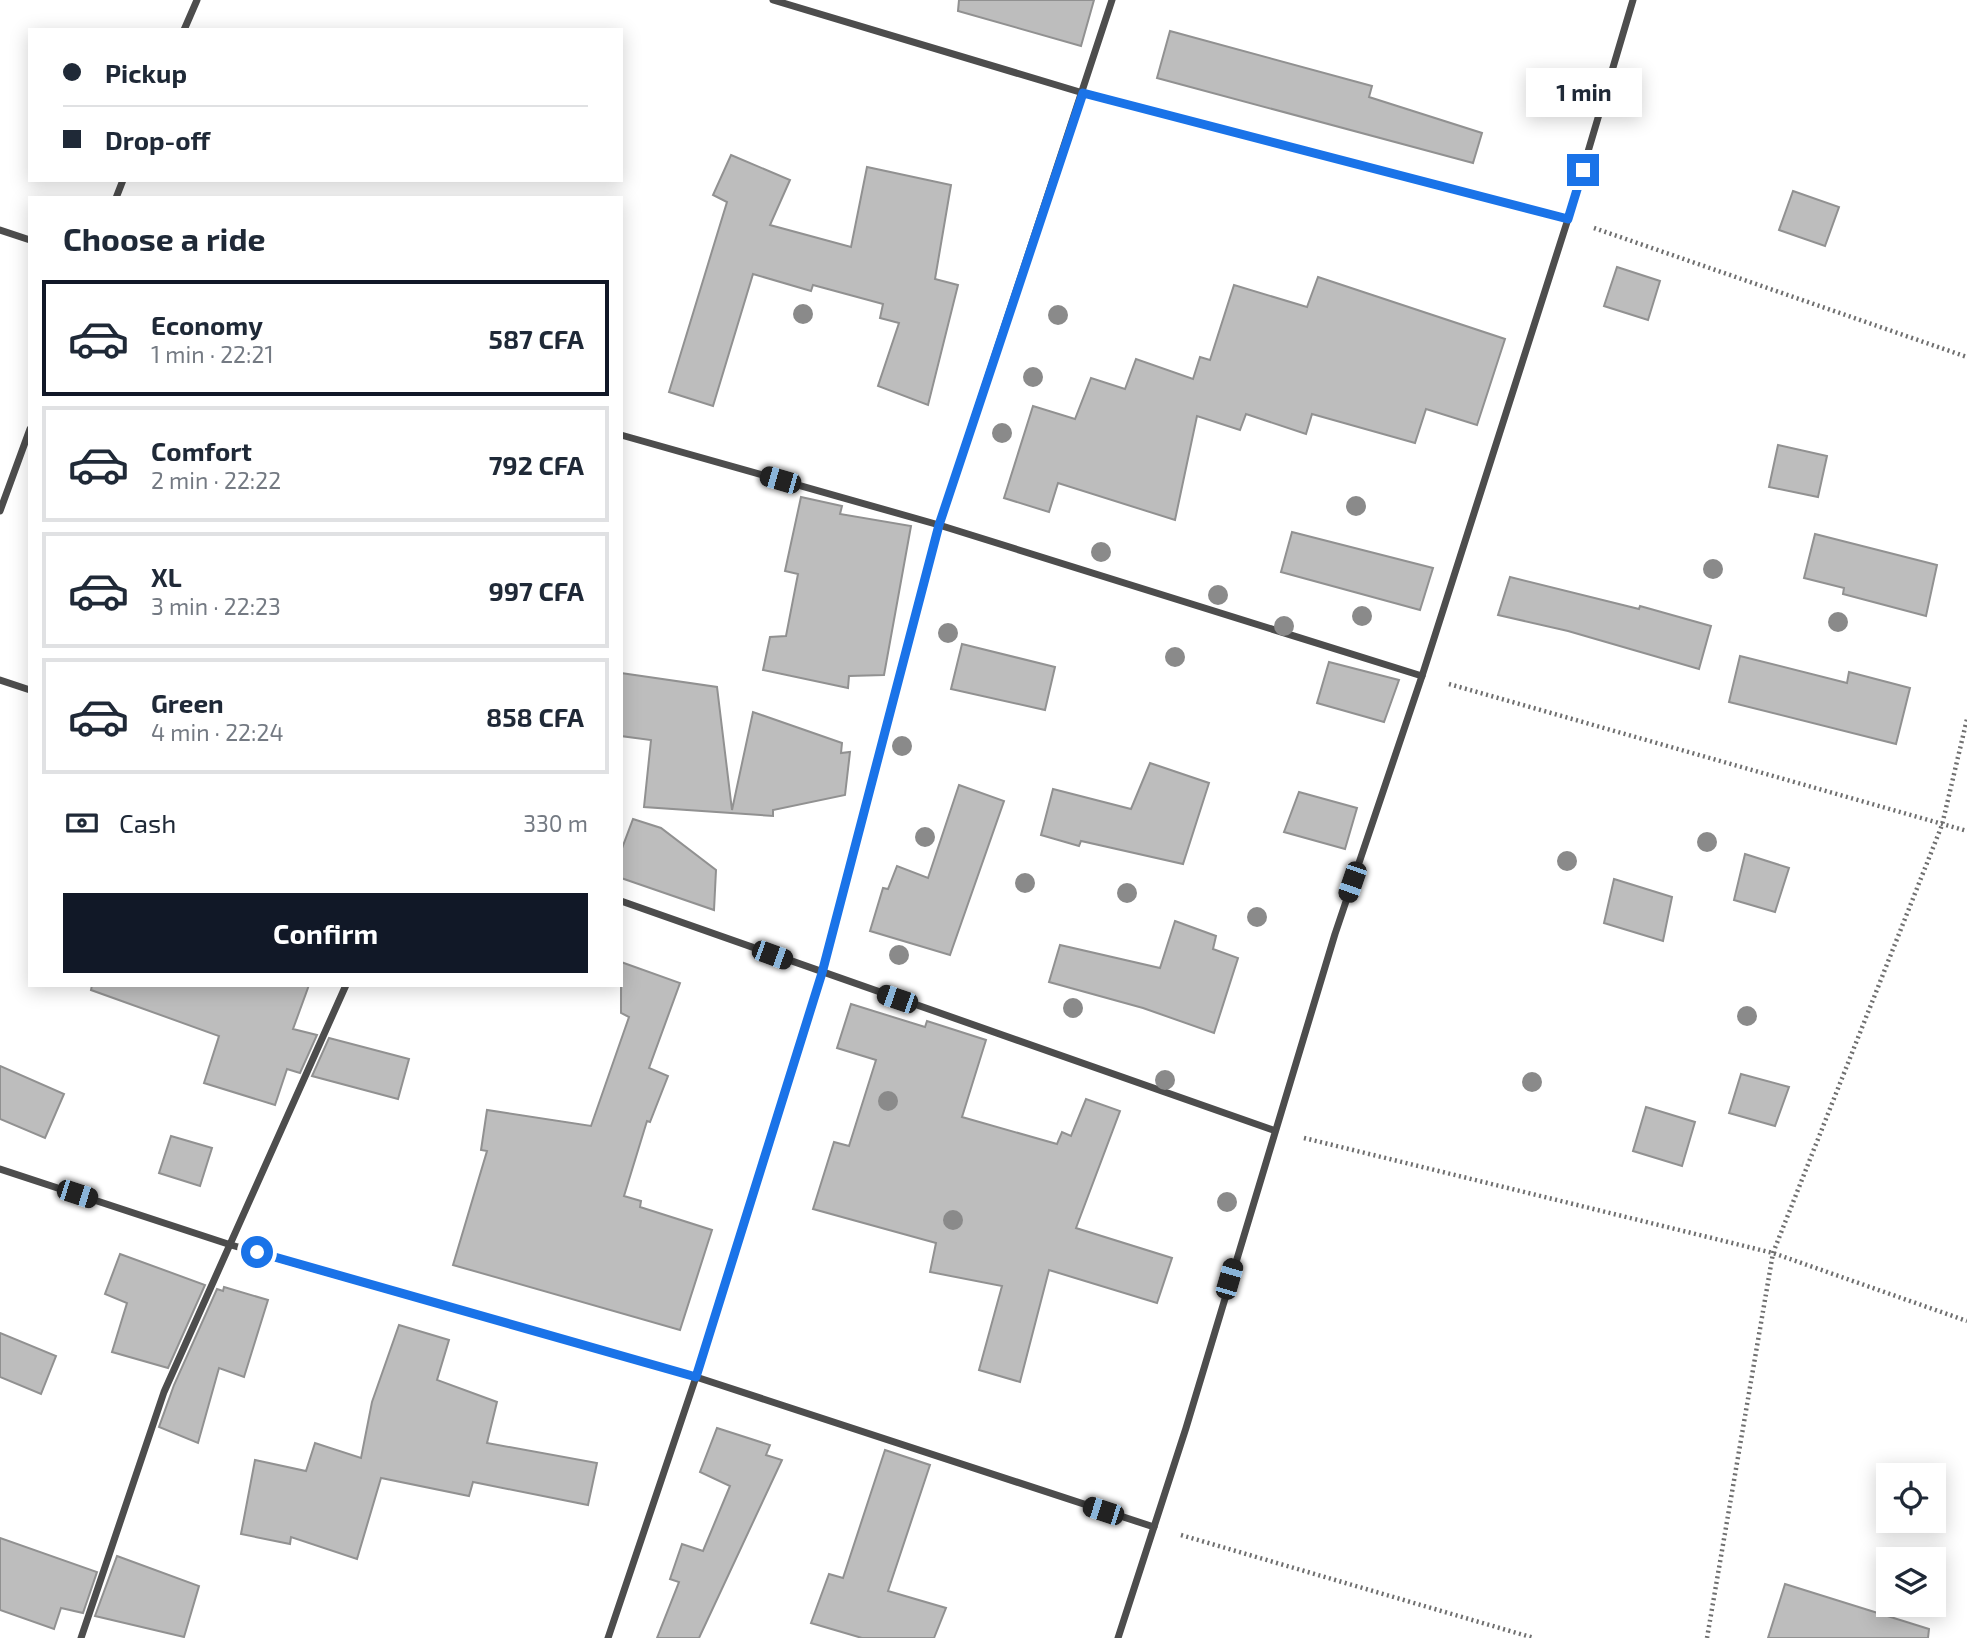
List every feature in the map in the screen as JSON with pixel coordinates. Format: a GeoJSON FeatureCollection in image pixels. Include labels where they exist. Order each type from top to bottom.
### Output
{"type":"FeatureCollection","features":[{"type":"Feature","properties":{"kind":"street"},"geometry":{"type":"LineString","coordinates":[[185,28],[197,0]]}},
{"type":"Feature","properties":{"kind":"street"},"geometry":{"type":"LineString","coordinates":[[773,0],[1083,93],[1568,219]]}},
{"type":"Feature","properties":{"kind":"street"},"geometry":{"type":"LineString","coordinates":[[608,1638],[696,1377],[822,973],[939,525],[1112,0]]}},
{"type":"Feature","properties":{"kind":"street"},"geometry":{"type":"LineString","coordinates":[[1118,1638],[1273,1130],[1568,219],[1633,0]]}},
{"type":"Feature","properties":{"kind":"street"},"geometry":{"type":"LineString","coordinates":[[0,230],[28,239]]}},
{"type":"Feature","properties":{"kind":"street"},"geometry":{"type":"LineString","coordinates":[[0,511],[28,434]]}},
{"type":"Feature","properties":{"kind":"street"},"geometry":{"type":"LineString","coordinates":[[623,436],[939,525],[1422,676]]}},
{"type":"Feature","properties":{"kind":"street"},"geometry":{"type":"LineString","coordinates":[[0,680],[28,689]]}},
{"type":"Feature","properties":{"kind":"street"},"geometry":{"type":"LineString","coordinates":[[623,902],[1273,1130]]}},
{"type":"Feature","properties":{"kind":"street"},"geometry":{"type":"LineString","coordinates":[[81,1638],[164,1392],[345,987]]}},
{"type":"Feature","properties":{"kind":"street"},"geometry":{"type":"LineString","coordinates":[[0,1168],[232,1245],[696,1377],[1154,1527]]}},
{"type":"Feature","properties":{"kind":"path"},"geometry":{"type":"LineString","coordinates":[[1568,219],[1967,357]]}},
{"type":"Feature","properties":{"kind":"path"},"geometry":{"type":"LineString","coordinates":[[1422,676],[1967,831]]}},
{"type":"Feature","properties":{"kind":"path"},"geometry":{"type":"LineString","coordinates":[[1707,1638],[1773,1253],[1942,825],[1967,719]]}},
{"type":"Feature","properties":{"kind":"path"},"geometry":{"type":"LineString","coordinates":[[1273,1130],[1773,1253],[1967,1321]]}},
{"type":"Feature","properties":{"kind":"path"},"geometry":{"type":"LineString","coordinates":[[1154,1527],[1534,1638]]}},
{"type":"Feature","properties":{"kind":"building"},"geometry":{"type":"Polygon","coordinates":[[[959,0],[1094,0],[1081,46],[958,11],[959,0]]]}},
{"type":"Feature","properties":{"kind":"building"},"geometry":{"type":"Polygon","coordinates":[[[1170,31],[1372,86],[1369,97],[1482,133],[1473,163],[1157,78],[1170,31]]]}},
{"type":"Feature","properties":{"kind":"building"},"geometry":{"type":"Polygon","coordinates":[[[731,155],[790,180],[770,225],[851,247],[867,167],[951,185],[935,279],[958,285],[928,405],[878,386],[899,323],[880,318],[883,304],[813,285],[811,291],[753,274],[713,406],[669,392],[727,202],[713,195],[731,155]]]}},
{"type":"Feature","properties":{"kind":"building"},"geometry":{"type":"Polygon","coordinates":[[[1793,191],[1839,207],[1825,246],[1779,230],[1793,191]]]}},
{"type":"Feature","properties":{"kind":"building"},"geometry":{"type":"Polygon","coordinates":[[[1617,267],[1660,281],[1648,320],[1604,306],[1617,267]]]}},
{"type":"Feature","properties":{"kind":"building"},"geometry":{"type":"Polygon","coordinates":[[[1318,277],[1505,339],[1477,425],[1426,409],[1415,443],[1312,414],[1306,434],[1246,414],[1240,430],[1197,416],[1175,520],[1058,483],[1049,512],[1004,498],[1033,406],[1075,419],[1091,378],[1125,389],[1136,359],[1193,379],[1200,357],[1210,360],[1234,285],[1307,307],[1318,277]]]}},
{"type":"Feature","properties":{"kind":"building"},"geometry":{"type":"Polygon","coordinates":[[[1778,445],[1827,456],[1818,497],[1769,487],[1778,445]]]}},
{"type":"Feature","properties":{"kind":"building"},"geometry":{"type":"Polygon","coordinates":[[[801,497],[842,506],[840,514],[911,526],[884,675],[849,676],[848,688],[763,670],[770,637],[786,636],[798,574],[785,571],[801,497]]]}},
{"type":"Feature","properties":{"kind":"building"},"geometry":{"type":"Polygon","coordinates":[[[1292,532],[1433,568],[1420,610],[1281,572],[1292,532]]]}},
{"type":"Feature","properties":{"kind":"building"},"geometry":{"type":"Polygon","coordinates":[[[1815,534],[1937,565],[1926,616],[1843,594],[1844,588],[1804,578],[1815,534]]]}},
{"type":"Feature","properties":{"kind":"building"},"geometry":{"type":"Polygon","coordinates":[[[1510,577],[1639,609],[1640,606],[1711,626],[1699,669],[1568,631],[1498,615],[1510,577]]]}},
{"type":"Feature","properties":{"kind":"building"},"geometry":{"type":"Polygon","coordinates":[[[962,644],[1055,667],[1045,710],[951,689],[962,644]]]}},
{"type":"Feature","properties":{"kind":"building"},"geometry":{"type":"Polygon","coordinates":[[[1740,656],[1847,683],[1849,672],[1910,688],[1896,744],[1729,702],[1740,656]]]}},
{"type":"Feature","properties":{"kind":"building"},"geometry":{"type":"Polygon","coordinates":[[[1329,662],[1399,680],[1384,722],[1317,703],[1329,662]]]}},
{"type":"Feature","properties":{"kind":"building"},"geometry":{"type":"Polygon","coordinates":[[[623,673],[717,687],[732,810],[753,712],[842,743],[841,753],[850,752],[845,795],[773,810],[773,816],[644,807],[651,740],[623,736],[623,673]]]}},
{"type":"Feature","properties":{"kind":"building"},"geometry":{"type":"Polygon","coordinates":[[[1150,763],[1209,783],[1183,864],[1081,841],[1079,846],[1041,835],[1053,789],[1131,809],[1150,763]]]}},
{"type":"Feature","properties":{"kind":"building"},"geometry":{"type":"Polygon","coordinates":[[[959,785],[1004,801],[950,955],[870,931],[883,888],[888,889],[897,866],[928,878],[959,785]]]}},
{"type":"Feature","properties":{"kind":"building"},"geometry":{"type":"Polygon","coordinates":[[[1299,792],[1357,808],[1345,849],[1284,832],[1299,792]]]}},
{"type":"Feature","properties":{"kind":"building"},"geometry":{"type":"Polygon","coordinates":[[[633,819],[661,828],[716,870],[714,910],[623,879],[623,846],[633,819]]]}},
{"type":"Feature","properties":{"kind":"building"},"geometry":{"type":"Polygon","coordinates":[[[1745,854],[1789,868],[1775,912],[1734,900],[1745,854]]]}},
{"type":"Feature","properties":{"kind":"building"},"geometry":{"type":"Polygon","coordinates":[[[1614,879],[1672,897],[1663,941],[1604,923],[1614,879]]]}},
{"type":"Feature","properties":{"kind":"building"},"geometry":{"type":"Polygon","coordinates":[[[1175,921],[1216,936],[1213,949],[1238,958],[1214,1033],[1143,1008],[1049,982],[1060,945],[1160,968],[1175,921]]]}},
{"type":"Feature","properties":{"kind":"building"},"geometry":{"type":"Polygon","coordinates":[[[623,963],[680,983],[649,1068],[668,1076],[650,1122],[647,1121],[624,1196],[641,1201],[640,1207],[712,1230],[680,1330],[453,1265],[487,1151],[481,1150],[487,1110],[591,1126],[629,1017],[621,1013],[623,963]]]}},
{"type":"Feature","properties":{"kind":"building"},"geometry":{"type":"Polygon","coordinates":[[[92,987],[308,987],[293,1029],[317,1035],[300,1073],[287,1069],[275,1105],[204,1083],[219,1036],[91,990],[92,987]]]}},
{"type":"Feature","properties":{"kind":"building"},"geometry":{"type":"Polygon","coordinates":[[[851,1004],[925,1027],[927,1021],[986,1040],[962,1117],[1057,1144],[1062,1132],[1071,1136],[1086,1099],[1120,1111],[1076,1228],[1172,1258],[1157,1303],[1049,1270],[1020,1382],[979,1370],[1002,1286],[930,1272],[936,1243],[813,1209],[834,1142],[849,1146],[876,1060],[837,1048],[851,1004]]]}},
{"type":"Feature","properties":{"kind":"building"},"geometry":{"type":"Polygon","coordinates":[[[329,1038],[409,1059],[398,1099],[312,1076],[329,1038]]]}},
{"type":"Feature","properties":{"kind":"building"},"geometry":{"type":"Polygon","coordinates":[[[0,1066],[64,1094],[45,1138],[0,1119],[0,1066]]]}},
{"type":"Feature","properties":{"kind":"building"},"geometry":{"type":"Polygon","coordinates":[[[1741,1074],[1789,1087],[1775,1126],[1729,1113],[1741,1074]]]}},
{"type":"Feature","properties":{"kind":"building"},"geometry":{"type":"Polygon","coordinates":[[[1646,1107],[1695,1122],[1682,1166],[1633,1151],[1646,1107]]]}},
{"type":"Feature","properties":{"kind":"building"},"geometry":{"type":"Polygon","coordinates":[[[171,1136],[212,1148],[200,1186],[159,1173],[171,1136]]]}},
{"type":"Feature","properties":{"kind":"building"},"geometry":{"type":"Polygon","coordinates":[[[120,1254],[205,1285],[168,1368],[112,1352],[127,1303],[105,1294],[120,1254]]]}},
{"type":"Feature","properties":{"kind":"building"},"geometry":{"type":"Polygon","coordinates":[[[224,1287],[268,1300],[244,1377],[219,1368],[198,1443],[159,1427],[174,1385],[217,1289],[223,1291],[224,1287]]]}},
{"type":"Feature","properties":{"kind":"building"},"geometry":{"type":"Polygon","coordinates":[[[399,1325],[449,1340],[437,1380],[497,1402],[487,1443],[597,1463],[588,1505],[473,1482],[469,1496],[381,1478],[357,1559],[291,1537],[290,1544],[241,1534],[255,1460],[306,1471],[315,1443],[361,1458],[372,1402],[399,1325]]]}},
{"type":"Feature","properties":{"kind":"building"},"geometry":{"type":"Polygon","coordinates":[[[0,1333],[56,1356],[41,1394],[0,1377],[0,1333]]]}},
{"type":"Feature","properties":{"kind":"building"},"geometry":{"type":"Polygon","coordinates":[[[717,1428],[770,1445],[766,1455],[782,1460],[699,1638],[657,1638],[679,1582],[670,1579],[682,1544],[703,1551],[730,1486],[700,1472],[717,1428]]]}},
{"type":"Feature","properties":{"kind":"building"},"geometry":{"type":"Polygon","coordinates":[[[885,1450],[930,1465],[888,1591],[946,1608],[934,1638],[862,1638],[811,1623],[829,1574],[843,1578],[885,1450]]]}},
{"type":"Feature","properties":{"kind":"building"},"geometry":{"type":"Polygon","coordinates":[[[0,1538],[97,1572],[83,1613],[61,1608],[54,1629],[0,1610],[0,1538]]]}},
{"type":"Feature","properties":{"kind":"building"},"geometry":{"type":"Polygon","coordinates":[[[117,1556],[199,1586],[184,1637],[95,1616],[117,1556]]]}},
{"type":"Feature","properties":{"kind":"building"},"geometry":{"type":"Polygon","coordinates":[[[1785,1584],[1876,1612],[1876,1617],[1891,1617],[1929,1629],[1928,1638],[1768,1638],[1785,1584]]]}},
{"type":"Feature","properties":{"kind":"route"},"geometry":{"type":"LineString","coordinates":[[257,1252],[696,1377],[822,973],[939,525],[1083,93],[1568,219],[1583,170]]}}]}
